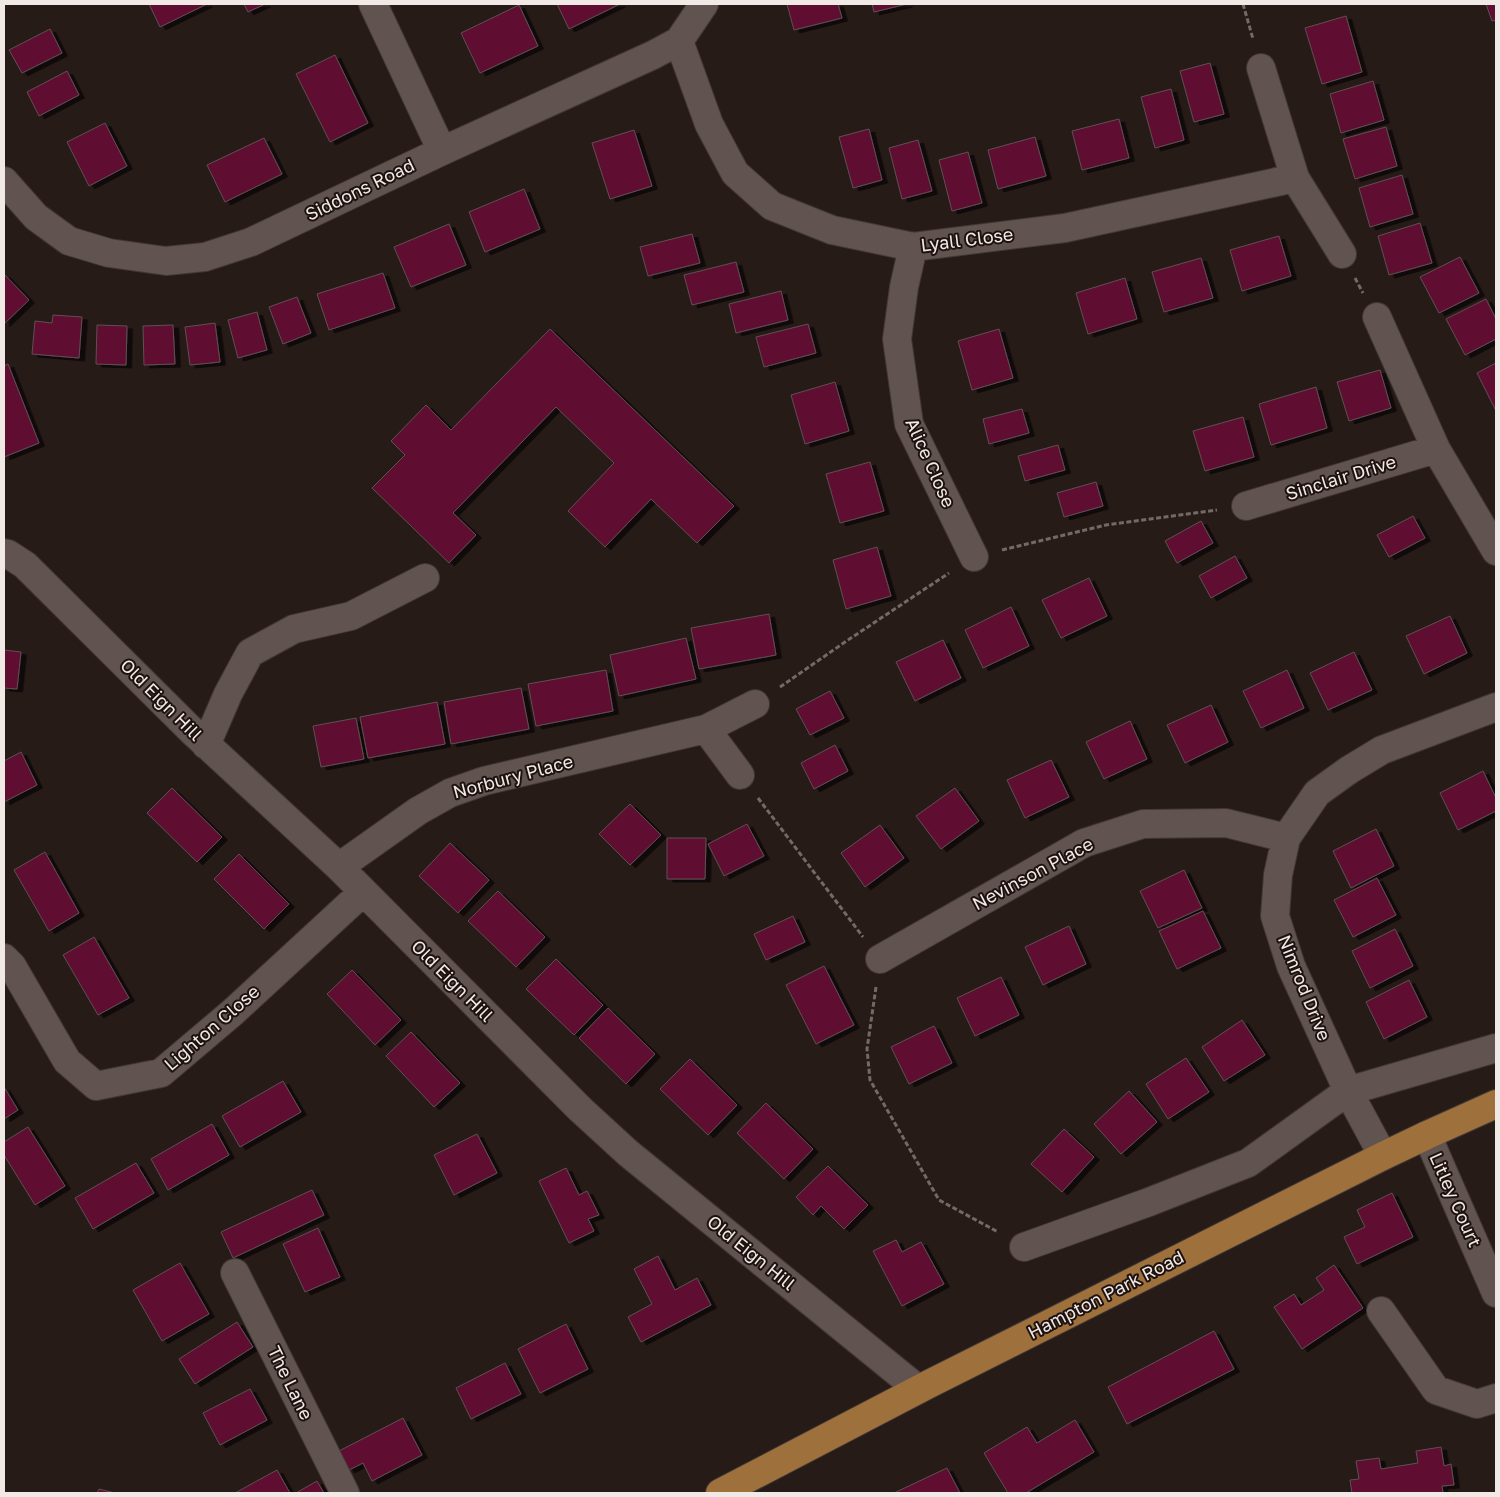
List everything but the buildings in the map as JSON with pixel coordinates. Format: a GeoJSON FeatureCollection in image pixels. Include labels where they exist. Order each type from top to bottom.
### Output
{"type":"FeatureCollection","features":[{"type":"Feature","properties":{"kind":"main road","name":"Hampton Park Road"},"geometry":{"type":"LineString","coordinates":[[720,1493],[918,1389],[1427,1134],[1496,1104]]}},
{"type":"Feature","properties":{"kind":"street"},"geometry":{"type":"LineString","coordinates":[[373,4],[442,151]]}},
{"type":"Feature","properties":{"kind":"street","name":"Siddons Road"},"geometry":{"type":"LineString","coordinates":[[4,181],[36,216],[69,241],[110,253],[166,261],[205,257],[251,242],[442,151],[653,55],[679,41],[704,4]]}},
{"type":"Feature","properties":{"kind":"street","name":"Lyall Close"},"geometry":{"type":"LineString","coordinates":[[679,41],[709,124],[735,173],[772,206],[832,230],[913,246],[1064,228],[1295,178]]}},
{"type":"Feature","properties":{"kind":"street"},"geometry":{"type":"LineString","coordinates":[[1261,68],[1295,178],[1342,254]]}},
{"type":"Feature","properties":{"kind":"street","name":"Alice Close"},"geometry":{"type":"LineString","coordinates":[[913,246],[904,287],[897,339],[910,424],[974,557]]}},
{"type":"Feature","properties":{"kind":"street"},"geometry":{"type":"LineString","coordinates":[[1377,317],[1436,449],[1496,551]]}},
{"type":"Feature","properties":{"kind":"street","name":"Sinclair Drive"},"geometry":{"type":"LineString","coordinates":[[1246,506],[1436,449]]}},
{"type":"Feature","properties":{"kind":"street","name":"Old Eign Hill"},"geometry":{"type":"LineString","coordinates":[[4,553],[25,565],[206,745],[338,867],[580,1109],[628,1153],[918,1389]]}},
{"type":"Feature","properties":{"kind":"street"},"geometry":{"type":"LineString","coordinates":[[206,745],[228,694],[250,654],[294,629],[351,616],[425,578]]}},
{"type":"Feature","properties":{"kind":"street","name":"Norbury Place"},"geometry":{"type":"LineString","coordinates":[[338,867],[418,811],[450,793],[484,781],[706,729],[755,704]]}},
{"type":"Feature","properties":{"kind":"street","name":"Nimrod Drive"},"geometry":{"type":"LineString","coordinates":[[1383,1156],[1348,1091],[1291,966],[1275,916],[1278,875],[1286,838],[1317,793],[1349,770],[1382,750],[1496,707]]}},
{"type":"Feature","properties":{"kind":"street"},"geometry":{"type":"LineString","coordinates":[[706,729],[740,775]]}},
{"type":"Feature","properties":{"kind":"street","name":"Nevinson Place"},"geometry":{"type":"LineString","coordinates":[[880,959],[1084,843],[1142,824],[1226,823],[1286,838]]}},
{"type":"Feature","properties":{"kind":"street","name":"Lighton Close"},"geometry":{"type":"LineString","coordinates":[[4,958],[12,966],[67,1061],[96,1086],[161,1073],[232,1012],[363,892]]}},
{"type":"Feature","properties":{"kind":"street"},"geometry":{"type":"LineString","coordinates":[[1024,1247],[1149,1202],[1248,1163],[1348,1091],[1496,1048]]}},
{"type":"Feature","properties":{"kind":"street","name":"Litley Court"},"geometry":{"type":"LineString","coordinates":[[1427,1134],[1496,1293]]}},
{"type":"Feature","properties":{"kind":"street","name":"The Lane"},"geometry":{"type":"LineString","coordinates":[[235,1273],[345,1493]]}},
{"type":"Feature","properties":{"kind":"street"},"geometry":{"type":"LineString","coordinates":[[1380,1311],[1436,1390],[1477,1404],[1496,1398]]}},
{"type":"Feature","properties":{"kind":"path"},"geometry":{"type":"LineString","coordinates":[[1243,4],[1261,68]]}},
{"type":"Feature","properties":{"kind":"path"},"geometry":{"type":"LineString","coordinates":[[1342,254],[1377,317]]}},
{"type":"Feature","properties":{"kind":"path"},"geometry":{"type":"LineString","coordinates":[[755,704],[974,557],[1106,525],[1246,506]]}},
{"type":"Feature","properties":{"kind":"path"},"geometry":{"type":"LineString","coordinates":[[740,775],[880,959],[867,1049],[870,1080],[939,1200],[1024,1247]]}}]}
